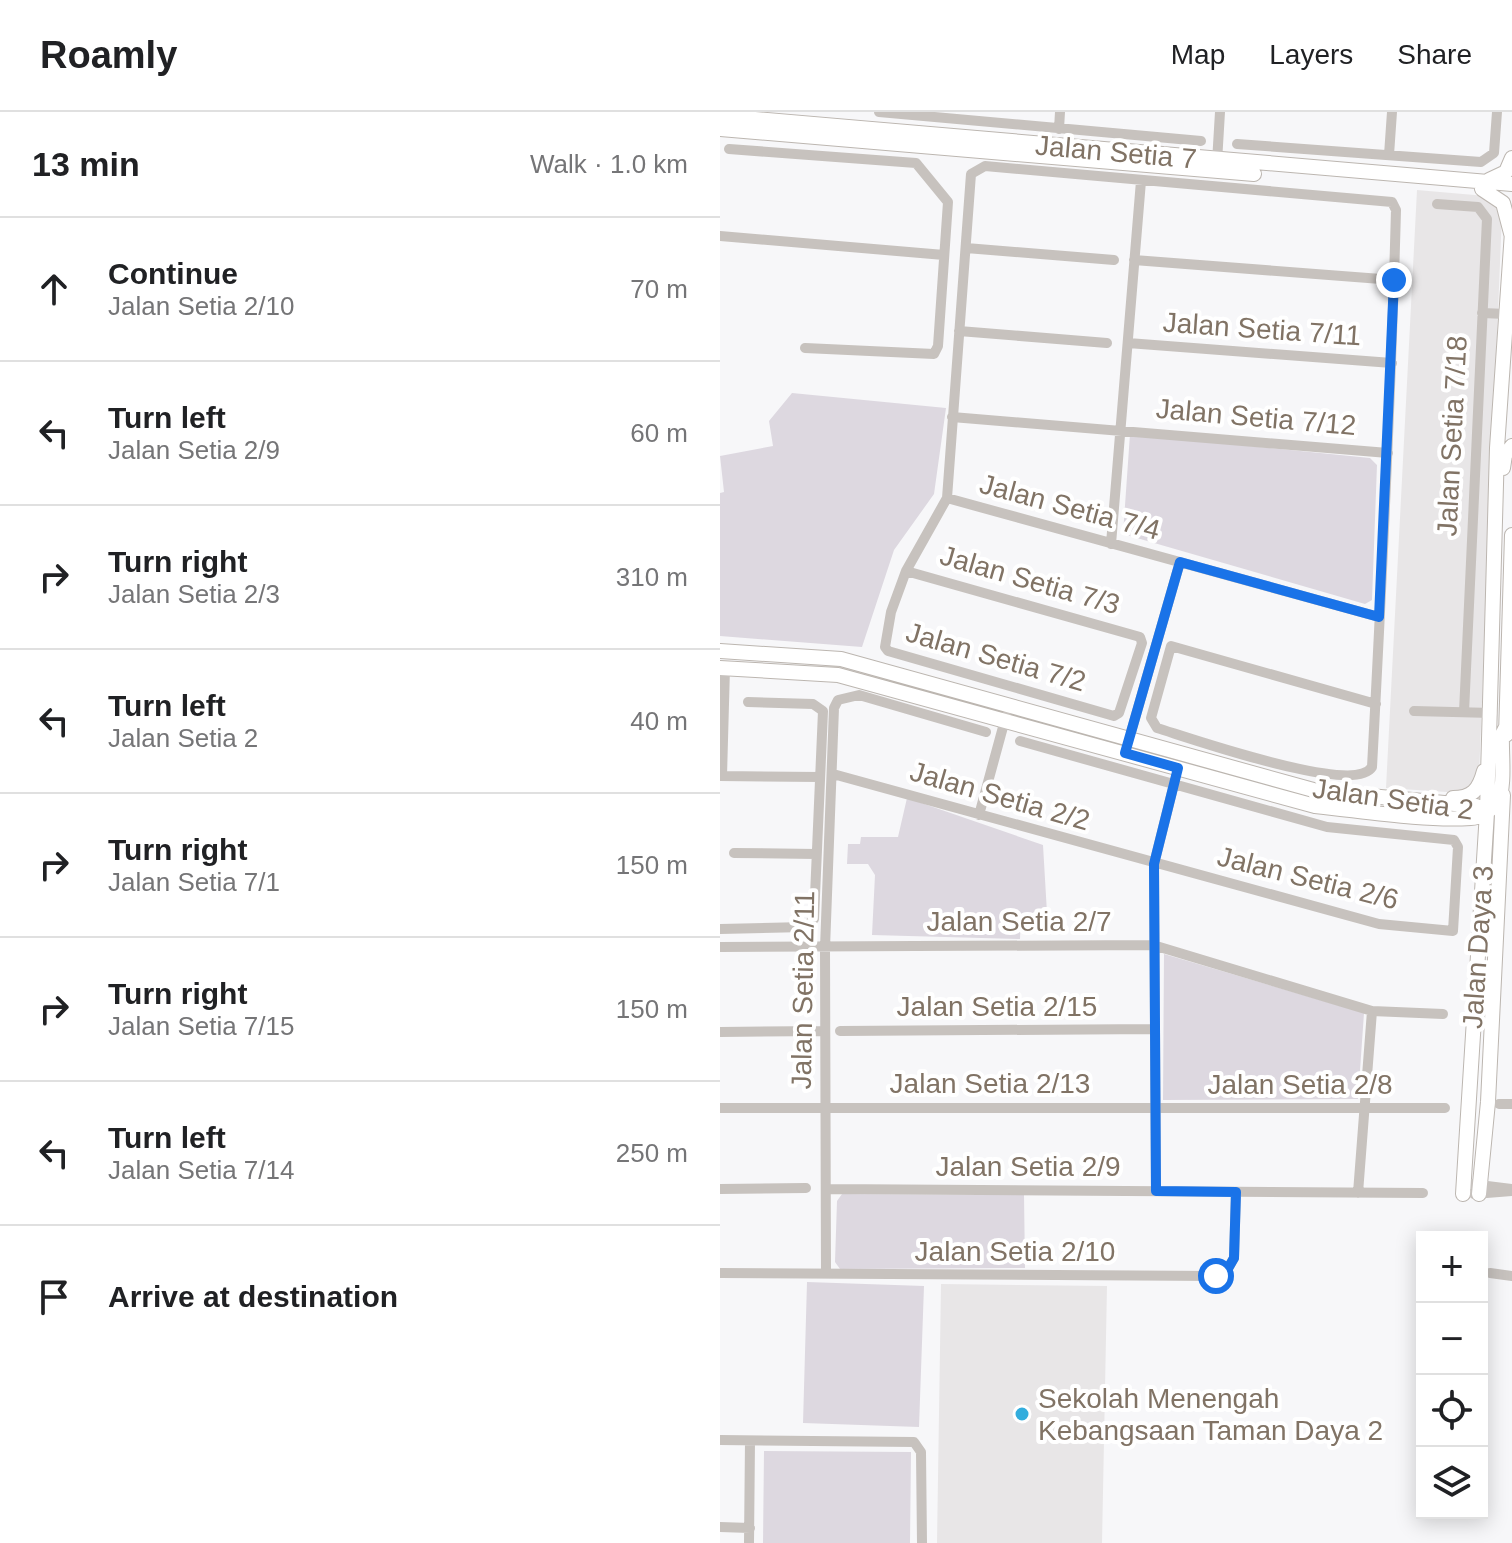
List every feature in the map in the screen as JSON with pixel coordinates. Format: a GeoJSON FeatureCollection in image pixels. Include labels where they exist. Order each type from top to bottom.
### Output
{"type":"FeatureCollection","features":[{"type":"Feature","properties":{"kind":"street"},"geometry":{"type":"LineString","coordinates":[[879,112],[1201,141]]}},
{"type":"Feature","properties":{"kind":"street"},"geometry":{"type":"LineString","coordinates":[[1059,129],[1060,112]]}},
{"type":"Feature","properties":{"kind":"street"},"geometry":{"type":"LineString","coordinates":[[1217,166],[1220,112]]}},
{"type":"Feature","properties":{"kind":"street"},"geometry":{"type":"LineString","coordinates":[[1389,155],[1392,112]]}},
{"type":"Feature","properties":{"kind":"street"},"geometry":{"type":"LineString","coordinates":[[1237,144],[1481,162],[1494,153],[1497,112]]}},
{"type":"Feature","properties":{"kind":"street","name":"Jalan Setia 7"},"geometry":{"type":"LineString","coordinates":[[720,116],[1217,166]]}},
{"type":"Feature","properties":{"kind":"street","name":"Jalan Setia 7"},"geometry":{"type":"LineString","coordinates":[[720,129],[1481,186],[1512,191]]}},
{"type":"Feature","properties":{"kind":"street"},"geometry":{"type":"LineString","coordinates":[[729,149],[916,163],[949,205],[938,346],[934,354],[805,348]]}},
{"type":"Feature","properties":{"kind":"street"},"geometry":{"type":"LineString","coordinates":[[1512,158],[1501,176],[1481,186],[1503,203],[1512,235]]}},
{"type":"Feature","properties":{"kind":"street"},"geometry":{"type":"LineString","coordinates":[[947,498],[971,174],[976,169],[985,166],[1392,202],[1396,210],[1392,363],[1376,704],[1372,767],[1361,776],[1329,776],[1151,724],[1171,646],[1376,704]]}},
{"type":"Feature","properties":{"kind":"street"},"geometry":{"type":"LineString","coordinates":[[1111,544],[1141,181]]}},
{"type":"Feature","properties":{"kind":"street","name":"Jalan Setia 7"},"geometry":{"type":"LineString","coordinates":[[1481,186],[1512,184]]}},
{"type":"Feature","properties":{"kind":"street","name":"Jalan Setia 7/18"},"geometry":{"type":"LineString","coordinates":[[1437,204],[1473,206],[1485,214],[1464,712]]}},
{"type":"Feature","properties":{"kind":"street","name":"Jalan Daya 3"},"geometry":{"type":"LineString","coordinates":[[1463,1188],[1487,812],[1497,448],[1512,235]]}},
{"type":"Feature","properties":{"kind":"street"},"geometry":{"type":"LineString","coordinates":[[720,236],[944,255]]}},
{"type":"Feature","properties":{"kind":"street"},"geometry":{"type":"LineString","coordinates":[[966,248],[1114,260]]}},
{"type":"Feature","properties":{"kind":"street"},"geometry":{"type":"LineString","coordinates":[[1134,260],[1394,280]]}},
{"type":"Feature","properties":{"kind":"street"},"geometry":{"type":"LineString","coordinates":[[1482,313],[1506,314]]}},
{"type":"Feature","properties":{"kind":"street"},"geometry":{"type":"LineString","coordinates":[[959,331],[1107,343]]}},
{"type":"Feature","properties":{"kind":"street","name":"Jalan Setia 7/11"},"geometry":{"type":"LineString","coordinates":[[1128,343],[1392,363]]}},
{"type":"Feature","properties":{"kind":"street"},"geometry":{"type":"LineString","coordinates":[[1497,520],[1505,455],[1511,449],[1506,436],[1504,380]]}},
{"type":"Feature","properties":{"kind":"street","name":"Jalan Setia 7/12"},"geometry":{"type":"LineString","coordinates":[[952,417],[1388,453]]}},
{"type":"Feature","properties":{"kind":"street","name":"Jalan Setia 7/4"},"geometry":{"type":"LineString","coordinates":[[947,498],[1379,617]]}},
{"type":"Feature","properties":{"kind":"street","name":"Jalan Setia 7/2"},"geometry":{"type":"LineString","coordinates":[[947,498],[906,571],[884,641],[888,651],[1114,716]]}},
{"type":"Feature","properties":{"kind":"street","name":"Jalan Daya 3"},"geometry":{"type":"LineString","coordinates":[[1480,1188],[1509,727],[1512,535]]}},
{"type":"Feature","properties":{"kind":"street"},"geometry":{"type":"LineString","coordinates":[[1127,747],[1180,562]]}},
{"type":"Feature","properties":{"kind":"street","name":"Jalan Setia 7/3"},"geometry":{"type":"LineString","coordinates":[[906,571],[1140,637],[1142,643],[1123,707],[1114,716]]}},
{"type":"Feature","properties":{"kind":"street","name":"Jalan Setia 2"},"geometry":{"type":"LineString","coordinates":[[720,651],[841,659],[1006,714]]}},
{"type":"Feature","properties":{"kind":"street"},"geometry":{"type":"LineString","coordinates":[[753,652],[721,665],[721,776],[820,777]]}},
{"type":"Feature","properties":{"kind":"street","name":"Jalan Setia 2"},"geometry":{"type":"LineString","coordinates":[[721,665],[838,675],[1006,714],[1127,747],[1392,806]]}},
{"type":"Feature","properties":{"kind":"street","name":"Jalan Setia 2/11"},"geometry":{"type":"LineString","coordinates":[[826,1273],[825,948],[834,708],[838,700],[859,695],[986,732]]}},
{"type":"Feature","properties":{"kind":"street"},"geometry":{"type":"LineString","coordinates":[[720,929],[811,925],[823,711],[813,704],[748,702]]}},
{"type":"Feature","properties":{"kind":"street"},"geometry":{"type":"LineString","coordinates":[[1414,711],[1492,713]]}},
{"type":"Feature","properties":{"kind":"street"},"geometry":{"type":"LineString","coordinates":[[979,815],[1006,714]]}},
{"type":"Feature","properties":{"kind":"street"},"geometry":{"type":"LineString","coordinates":[[1497,916],[1494,899],[1495,831],[1487,812],[1497,803],[1500,792],[1502,735],[1509,727]]}},
{"type":"Feature","properties":{"kind":"street"},"geometry":{"type":"LineString","coordinates":[[1020,741],[1174,784]]}},
{"type":"Feature","properties":{"kind":"street","name":"Jalan Setia 2"},"geometry":{"type":"LineString","coordinates":[[1127,747],[1178,768],[1315,806],[1476,806],[1487,812]]}},
{"type":"Feature","properties":{"kind":"street"},"geometry":{"type":"LineString","coordinates":[[1392,806],[1467,798],[1475,792],[1482,778],[1488,751]]}},
{"type":"Feature","properties":{"kind":"street"},"geometry":{"type":"LineString","coordinates":[[1156,1191],[1154,864],[1178,768]]}},
{"type":"Feature","properties":{"kind":"street","name":"Jalan Setia 2/2"},"geometry":{"type":"LineString","coordinates":[[833,774],[1154,864]]}},
{"type":"Feature","properties":{"kind":"street","name":"Jalan Setia 2/6"},"geometry":{"type":"LineString","coordinates":[[1154,864],[1379,924],[1453,931],[1458,847],[1454,840],[1327,827],[1174,784]]}},
{"type":"Feature","properties":{"kind":"street"},"geometry":{"type":"LineString","coordinates":[[1392,806],[1465,825],[1472,830],[1476,836],[1480,915]]}},
{"type":"Feature","properties":{"kind":"street"},"geometry":{"type":"LineString","coordinates":[[734,853],[816,854]]}},
{"type":"Feature","properties":{"kind":"street","name":"Jalan Setia 2/7"},"geometry":{"type":"LineString","coordinates":[[720,947],[1153,945],[1372,1011],[1443,1014]]}},
{"type":"Feature","properties":{"kind":"street"},"geometry":{"type":"LineString","coordinates":[[1358,1193],[1372,1011]]}},
{"type":"Feature","properties":{"kind":"street","name":"Jalan Setia 2/15"},"geometry":{"type":"LineString","coordinates":[[840,1031],[1154,1029]]}},
{"type":"Feature","properties":{"kind":"street"},"geometry":{"type":"LineString","coordinates":[[720,1032],[825,1031]]}},
{"type":"Feature","properties":{"kind":"street"},"geometry":{"type":"LineString","coordinates":[[1499,1104],[1512,1104]]}},
{"type":"Feature","properties":{"kind":"street","name":"Jalan Setia 2/13"},"geometry":{"type":"LineString","coordinates":[[720,1108],[1155,1108]]}},
{"type":"Feature","properties":{"kind":"street","name":"Jalan Setia 2/8"},"geometry":{"type":"LineString","coordinates":[[1155,1108],[1445,1108]]}},
{"type":"Feature","properties":{"kind":"street"},"geometry":{"type":"LineString","coordinates":[[720,1189],[806,1188]]}},
{"type":"Feature","properties":{"kind":"street"},"geometry":{"type":"LineString","coordinates":[[1463,1188],[1512,1190]]}},
{"type":"Feature","properties":{"kind":"street","name":"Jalan Setia 2/9"},"geometry":{"type":"LineString","coordinates":[[826,1189],[1423,1193]]}},
{"type":"Feature","properties":{"kind":"street","name":"Jalan Setia 2/10"},"geometry":{"type":"LineString","coordinates":[[720,1273],[1216,1276],[1226,1272],[1234,1258],[1236,1192]]}},
{"type":"Feature","properties":{"kind":"street"},"geometry":{"type":"LineString","coordinates":[[1490,1273],[1512,1276]]}},
{"type":"Feature","properties":{"kind":"street"},"geometry":{"type":"LineString","coordinates":[[720,1440],[914,1442],[921,1452],[922,1543]]}},
{"type":"Feature","properties":{"kind":"street"},"geometry":{"type":"LineString","coordinates":[[749,1543],[750,1441]]}},
{"type":"Feature","properties":{"kind":"street"},"geometry":{"type":"LineString","coordinates":[[720,1527],[750,1528]]}},
{"type":"Feature","properties":{"kind":"shaded area"},"geometry":{"type":"Polygon","coordinates":[[[1417,190],[1486,196],[1495,200],[1502,214],[1479,775],[1462,793],[1386,788],[1417,190]]]}},
{"type":"Feature","properties":{"kind":"shaded area"},"geometry":{"type":"Polygon","coordinates":[[[792,393],[946,408],[934,494],[894,550],[862,647],[720,636],[720,493],[724,492],[720,456],[773,446],[769,421],[792,393]]]}},
{"type":"Feature","properties":{"kind":"shaded area"},"geometry":{"type":"Polygon","coordinates":[[[1130,434],[1370,458],[1377,465],[1372,600],[1365,604],[1123,534],[1130,434]]]}},
{"type":"Feature","properties":{"kind":"shaded area"},"geometry":{"type":"Polygon","coordinates":[[[907,798],[1043,845],[1047,913],[1021,914],[1020,939],[872,935],[875,875],[868,864],[847,864],[848,844],[860,844],[861,837],[898,837],[907,798]]]}},
{"type":"Feature","properties":{"kind":"shaded area"},"geometry":{"type":"Polygon","coordinates":[[[1164,954],[1364,1013],[1358,1099],[1163,1100],[1164,954]]]}},
{"type":"Feature","properties":{"kind":"shaded area"},"geometry":{"type":"Polygon","coordinates":[[[842,1194],[1024,1195],[1025,1268],[840,1269],[835,1262],[837,1201],[842,1194]]]}},
{"type":"Feature","properties":{"kind":"shaded area"},"geometry":{"type":"Polygon","coordinates":[[[807,1282],[924,1286],[919,1427],[803,1423],[807,1282]]]}},
{"type":"Feature","properties":{"kind":"shaded area","name":"Sekolah Menengah Kebangsaan Taman Daya 2"},"geometry":{"type":"Polygon","coordinates":[[[941,1284],[1107,1286],[1102,1543],[937,1543],[941,1284]]]}},
{"type":"Feature","properties":{"kind":"shaded area"},"geometry":{"type":"Polygon","coordinates":[[[764,1451],[911,1452],[910,1543],[763,1543],[764,1451]]]}},
{"type":"Feature","properties":{"kind":"place","name":"Sekolah Menengah Kebangsaan Taman Daya 2"},"geometry":{"type":"Point","coordinates":[1022,1414]}},
{"type":"Feature","properties":{"kind":"route"},"geometry":{"type":"LineString","coordinates":[[1216,1276],[1226,1272],[1234,1258],[1236,1192],[1156,1191],[1152,901],[1154,864],[1178,768],[1125,753],[1180,562],[1379,617],[1394,280]]}}]}
